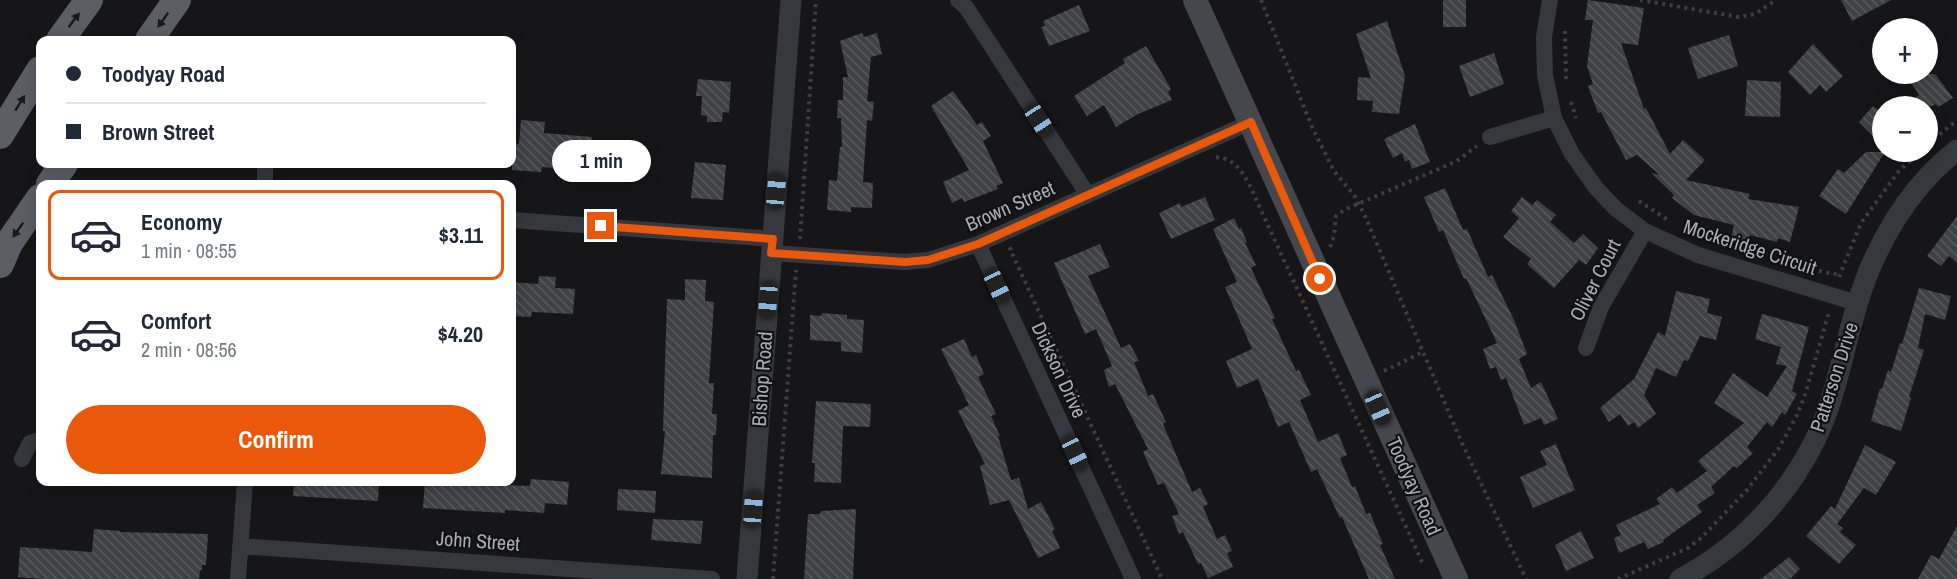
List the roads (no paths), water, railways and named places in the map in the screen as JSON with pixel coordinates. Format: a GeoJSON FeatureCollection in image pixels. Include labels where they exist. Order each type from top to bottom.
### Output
{"type":"FeatureCollection","features":[{"type":"Feature","properties":{"kind":"highway"},"geometry":{"type":"LineString","coordinates":[[63,36],[89,0]]}},
{"type":"Feature","properties":{"kind":"highway"},"geometry":{"type":"LineString","coordinates":[[152,36],[177,0]]}},
{"type":"Feature","properties":{"kind":"highway"},"geometry":{"type":"LineString","coordinates":[[0,135],[36,76]]}},
{"type":"Feature","properties":{"kind":"highway"},"geometry":{"type":"LineString","coordinates":[[0,264],[9,243],[36,204]]}},
{"type":"Feature","properties":{"kind":"main road","name":"Toodyay Road"},"geometry":{"type":"LineString","coordinates":[[1195,0],[1456,579]]}},
{"type":"Feature","properties":{"kind":"street","name":"Bishop Road"},"geometry":{"type":"LineString","coordinates":[[747,579],[791,0]]}},
{"type":"Feature","properties":{"kind":"street"},"geometry":{"type":"LineString","coordinates":[[958,0],[966,7],[1088,195]]}},
{"type":"Feature","properties":{"kind":"street","name":"Mockeridge Circuit"},"geometry":{"type":"LineString","coordinates":[[1550,0],[1544,46],[1545,75],[1554,118],[1572,154],[1596,188],[1616,209],[1645,231],[1698,255],[1857,303]]}},
{"type":"Feature","properties":{"kind":"street"},"geometry":{"type":"LineString","coordinates":[[1490,137],[1554,118]]}},
{"type":"Feature","properties":{"kind":"street","name":"Brown Street"},"geometry":{"type":"LineString","coordinates":[[516,220],[905,262],[928,260],[978,244],[1251,122]]}},
{"type":"Feature","properties":{"kind":"street","name":"Patterson Drive"},"geometry":{"type":"LineString","coordinates":[[1680,579],[1726,550],[1755,524],[1793,477],[1815,440],[1832,397],[1857,303],[1869,269],[1891,225],[1925,180],[1957,150]]}},
{"type":"Feature","properties":{"kind":"street","name":"Oliver Court"},"geometry":{"type":"LineString","coordinates":[[1586,348],[1600,307],[1645,231]]}},
{"type":"Feature","properties":{"kind":"street","name":"Dickson Drive"},"geometry":{"type":"LineString","coordinates":[[978,244],[1133,579]]}},
{"type":"Feature","properties":{"kind":"street"},"geometry":{"type":"LineString","coordinates":[[22,459],[30,443],[36,441]]}},
{"type":"Feature","properties":{"kind":"street"},"geometry":{"type":"LineString","coordinates":[[238,579],[245,486]]}},
{"type":"Feature","properties":{"kind":"street","name":"John Street"},"geometry":{"type":"LineString","coordinates":[[240,546],[712,579]]}}]}
